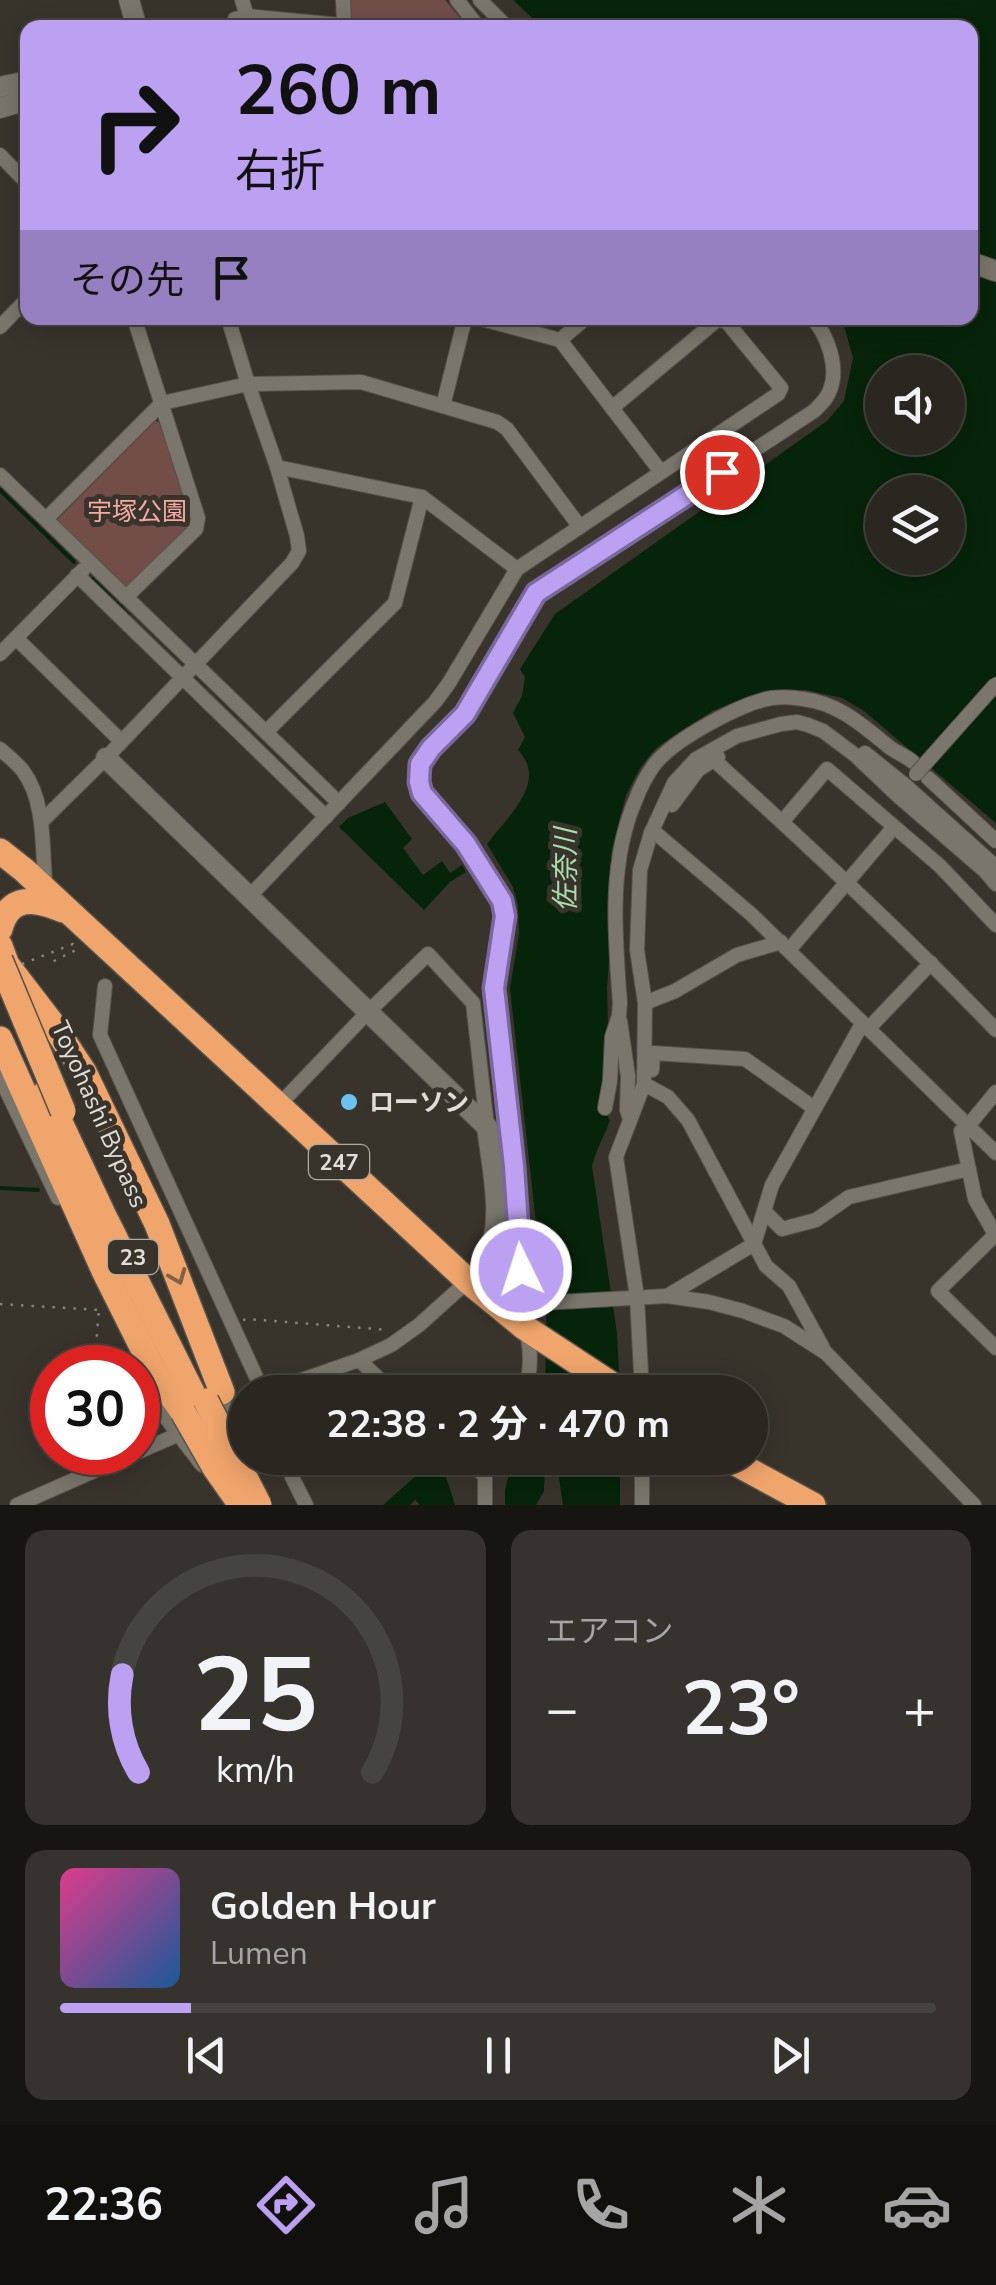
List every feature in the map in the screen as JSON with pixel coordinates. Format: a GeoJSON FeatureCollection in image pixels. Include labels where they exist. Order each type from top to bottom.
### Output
{"type":"FeatureCollection","features":[{"type":"Feature","properties":{"kind":"highway"},"geometry":{"type":"LineString","coordinates":[[0,828],[7,852]]}},
{"type":"Feature","properties":{"kind":"highway","name":"247"},"geometry":{"type":"LineString","coordinates":[[7,852],[468,1280],[529,1318],[602,1375]]}},
{"type":"Feature","properties":{"kind":"highway","name":"247"},"geometry":{"type":"LineString","coordinates":[[7,852],[45,880],[147,983]]}},
{"type":"Feature","properties":{"kind":"highway"},"geometry":{"type":"LineString","coordinates":[[0,929],[6,912],[18,903],[43,902],[68,912]]}},
{"type":"Feature","properties":{"kind":"highway"},"geometry":{"type":"LineString","coordinates":[[4,958],[84,1072],[157,1224],[205,1408],[215,1468],[240,1505]]}},
{"type":"Feature","properties":{"kind":"highway","name":"Toyohashi Bypass"},"geometry":{"type":"LineString","coordinates":[[4,958],[59,1112],[251,1505]]}},
{"type":"Feature","properties":{"kind":"highway"},"geometry":{"type":"LineString","coordinates":[[0,1039],[105,1273],[156,1375],[205,1408]]}},
{"type":"Feature","properties":{"kind":"highway","name":"Toyohashi Bypass"},"geometry":{"type":"LineString","coordinates":[[205,1408],[258,1505]]}},
{"type":"Feature","properties":{"kind":"highway"},"geometry":{"type":"LineString","coordinates":[[758,1475],[814,1505]]}},
{"type":"Feature","properties":{"kind":"street"},"geometry":{"type":"LineString","coordinates":[[242,0],[247,16]]}},
{"type":"Feature","properties":{"kind":"street"},"geometry":{"type":"LineString","coordinates":[[457,0],[473,20]]}},
{"type":"Feature","properties":{"kind":"street"},"geometry":{"type":"LineString","coordinates":[[480,0],[500,20]]}},
{"type":"Feature","properties":{"kind":"street"},"geometry":{"type":"LineString","coordinates":[[235,20],[247,16],[302,20]]}},
{"type":"Feature","properties":{"kind":"street"},"geometry":{"type":"LineString","coordinates":[[0,155],[20,176]]}},
{"type":"Feature","properties":{"kind":"street"},"geometry":{"type":"LineString","coordinates":[[0,327],[20,306]]}},
{"type":"Feature","properties":{"kind":"street"},"geometry":{"type":"LineString","coordinates":[[126,597],[196,529],[198,518],[136,325]]}},
{"type":"Feature","properties":{"kind":"street"},"geometry":{"type":"LineString","coordinates":[[41,822],[122,742],[300,552],[277,467],[230,325]]}},
{"type":"Feature","properties":{"kind":"street"},"geometry":{"type":"LineString","coordinates":[[443,406],[463,325]]}},
{"type":"Feature","properties":{"kind":"street"},"geometry":{"type":"LineString","coordinates":[[504,325],[560,340],[661,472]]}},
{"type":"Feature","properties":{"kind":"street"},"geometry":{"type":"LineString","coordinates":[[560,340],[578,325]]}},
{"type":"Feature","properties":{"kind":"street"},"geometry":{"type":"LineString","coordinates":[[612,408],[710,325]]}},
{"type":"Feature","properties":{"kind":"street"},"geometry":{"type":"LineString","coordinates":[[249,897],[442,693],[517,569],[778,394],[781,388],[730,325]]}},
{"type":"Feature","properties":{"kind":"street"},"geometry":{"type":"LineString","coordinates":[[530,1375],[529,1318],[494,988],[505,916],[502,901],[466,844],[422,793],[420,764],[465,714],[536,593],[814,411],[825,400],[832,387],[833,371],[818,325]]}},
{"type":"Feature","properties":{"kind":"street"},"geometry":{"type":"LineString","coordinates":[[46,520],[162,403],[248,384],[361,382],[498,422],[580,527]]}},
{"type":"Feature","properties":{"kind":"street"},"geometry":{"type":"LineString","coordinates":[[277,467],[422,498],[517,569]]}},
{"type":"Feature","properties":{"kind":"street"},"geometry":{"type":"LineString","coordinates":[[0,475],[339,803]]}},
{"type":"Feature","properties":{"kind":"street"},"geometry":{"type":"LineString","coordinates":[[266,732],[395,603],[422,498]]}},
{"type":"Feature","properties":{"kind":"street"},"geometry":{"type":"LineString","coordinates":[[0,654],[91,563]]}},
{"type":"Feature","properties":{"kind":"street"},"geometry":{"type":"LineString","coordinates":[[77,574],[326,817]]}},
{"type":"Feature","properties":{"kind":"street"},"geometry":{"type":"LineString","coordinates":[[16,638],[122,742]]}},
{"type":"Feature","properties":{"kind":"street"},"geometry":{"type":"LineString","coordinates":[[916,775],[996,684]]}},
{"type":"Feature","properties":{"kind":"street"},"geometry":{"type":"LineString","coordinates":[[630,1120],[620,1016],[615,891],[627,822],[636,798],[653,766],[672,746],[740,709],[770,698],[815,701],[846,713],[891,750],[904,754],[916,775],[996,867]]}},
{"type":"Feature","properties":{"kind":"street"},"geometry":{"type":"LineString","coordinates":[[646,1086],[644,1003],[637,950],[640,870],[665,799],[696,759],[737,736],[796,722],[916,775],[996,841]]}},
{"type":"Feature","properties":{"kind":"street"},"geometry":{"type":"LineString","coordinates":[[654,834],[698,770],[734,747],[794,731],[824,744],[838,741]]}},
{"type":"Feature","properties":{"kind":"street"},"geometry":{"type":"LineString","coordinates":[[838,741],[996,884]]}},
{"type":"Feature","properties":{"kind":"street"},"geometry":{"type":"LineString","coordinates":[[0,749],[22,769],[33,788],[41,822],[45,880]]}},
{"type":"Feature","properties":{"kind":"street"},"geometry":{"type":"LineString","coordinates":[[106,758],[487,1128]]}},
{"type":"Feature","properties":{"kind":"street"},"geometry":{"type":"LineString","coordinates":[[714,760],[931,962],[996,1030]]}},
{"type":"Feature","properties":{"kind":"street"},"geometry":{"type":"LineString","coordinates":[[782,822],[828,769],[940,866],[996,925]]}},
{"type":"Feature","properties":{"kind":"street"},"geometry":{"type":"LineString","coordinates":[[644,1003],[675,991],[737,956],[785,946],[894,827]]}},
{"type":"Feature","properties":{"kind":"street"},"geometry":{"type":"LineString","coordinates":[[654,834],[752,914],[996,1153]]}},
{"type":"Feature","properties":{"kind":"street"},"geometry":{"type":"LineString","coordinates":[[278,1106],[428,954],[473,1004],[496,1200],[494,1233],[484,1267],[391,1345],[315,1375]]}},
{"type":"Feature","properties":{"kind":"street"},"geometry":{"type":"LineString","coordinates":[[667,1296],[754,1244],[772,1184],[865,1026],[931,962]]}},
{"type":"Feature","properties":{"kind":"street"},"geometry":{"type":"LineString","coordinates":[[105,986],[100,1035],[257,1375]]}},
{"type":"Feature","properties":{"kind":"street"},"geometry":{"type":"LineString","coordinates":[[605,1108],[612,1037],[620,1016]]}},
{"type":"Feature","properties":{"kind":"street"},"geometry":{"type":"LineString","coordinates":[[640,1375],[616,1158],[646,1086],[653,1054],[746,1058],[814,1108]]}},
{"type":"Feature","properties":{"kind":"street"},"geometry":{"type":"LineString","coordinates":[[0,1076],[105,1308],[159,1409],[205,1408]]}},
{"type":"Feature","properties":{"kind":"street"},"geometry":{"type":"LineString","coordinates":[[646,1086],[668,1098],[688,1120],[766,1266],[789,1286],[826,1353]]}},
{"type":"Feature","properties":{"kind":"street"},"geometry":{"type":"LineString","coordinates":[[996,1092],[961,1131],[975,1199],[996,1235],[938,1290],[996,1348]]}},
{"type":"Feature","properties":{"kind":"street"},"geometry":{"type":"LineString","coordinates":[[764,1211],[782,1228],[816,1220],[849,1198],[969,1168]]}},
{"type":"Feature","properties":{"kind":"street"},"geometry":{"type":"LineString","coordinates":[[529,1318],[633,1297],[667,1296],[709,1302],[784,1326],[826,1353],[974,1505]]}},
{"type":"Feature","properties":{"kind":"street"},"geometry":{"type":"LineString","coordinates":[[360,1360],[375,1375]]}},
{"type":"Feature","properties":{"kind":"street"},"geometry":{"type":"LineString","coordinates":[[160,1437],[205,1408]]}},
{"type":"Feature","properties":{"kind":"street"},"geometry":{"type":"LineString","coordinates":[[205,1408],[210,1475],[227,1505]]}},
{"type":"Feature","properties":{"kind":"street"},"geometry":{"type":"LineString","coordinates":[[16,1505],[84,1475]]}},
{"type":"Feature","properties":{"kind":"street"},"geometry":{"type":"LineString","coordinates":[[291,1475],[306,1505]]}},
{"type":"Feature","properties":{"kind":"street"},"geometry":{"type":"LineString","coordinates":[[642,1475],[642,1505]]}},
{"type":"Feature","properties":{"kind":"street"},"geometry":{"type":"LineString","coordinates":[[485,1476],[486,1505]]}},
{"type":"Feature","properties":{"kind":"path"},"geometry":{"type":"LineString","coordinates":[[4,958],[73,944],[76,950],[52,962]]}},
{"type":"Feature","properties":{"kind":"path"},"geometry":{"type":"LineString","coordinates":[[0,1304],[105,1308],[98,1345]]}},
{"type":"Feature","properties":{"kind":"path"},"geometry":{"type":"LineString","coordinates":[[232,1324],[247,1319],[410,1332]]}},
{"type":"Feature","properties":{"kind":"green space"},"geometry":{"type":"Polygon","coordinates":[[[349,0],[445,0],[462,20],[360,20],[350,16],[349,0]]]}},
{"type":"Feature","properties":{"kind":"green space","name":"宇塚公園"},"geometry":{"type":"Polygon","coordinates":[[[155,421],[159,422],[191,527],[127,588],[58,524],[58,519],[155,421]]]}},
{"type":"Feature","properties":{"kind":"water","name":"佐奈川"},"geometry":{"type":"Polygon","coordinates":[[[513,0],[996,0],[996,823],[864,711],[842,698],[806,690],[763,691],[714,710],[655,749],[626,795],[612,849],[608,1025],[601,1108],[610,1120],[592,1166],[617,1333],[619,1375],[545,1375],[547,1275],[539,1250],[510,988],[519,934],[518,905],[513,887],[487,844],[514,811],[527,787],[529,774],[518,750],[525,737],[513,713],[522,696],[525,677],[520,669],[555,614],[827,421],[844,401],[853,358],[844,325],[978,325],[978,20],[534,20],[513,0]]]}},
{"type":"Feature","properties":{"kind":"water"},"geometry":{"type":"Polygon","coordinates":[[[385,802],[412,839],[403,848],[423,875],[442,861],[450,873],[462,865],[466,872],[450,882],[424,910],[339,827],[348,818],[385,802]]]}},
{"type":"Feature","properties":{"kind":"water"},"geometry":{"type":"Polygon","coordinates":[[[417,1475],[445,1475],[455,1505],[420,1505],[415,1500],[410,1505],[383,1505],[417,1475]]]}},
{"type":"Feature","properties":{"kind":"water"},"geometry":{"type":"Polygon","coordinates":[[[509,1475],[545,1475],[544,1491],[536,1505],[505,1505],[509,1475]]]}},
{"type":"Feature","properties":{"kind":"water"},"geometry":{"type":"Polygon","coordinates":[[[559,1475],[620,1475],[620,1505],[563,1505],[559,1475]]]}},
{"type":"Feature","properties":{"kind":"waterway"},"geometry":{"type":"LineString","coordinates":[[0,490],[74,562]]}},
{"type":"Feature","properties":{"kind":"waterway"},"geometry":{"type":"LineString","coordinates":[[92,579],[128,615]]}},
{"type":"Feature","properties":{"kind":"waterway"},"geometry":{"type":"LineString","coordinates":[[0,1188],[38,1190]]}},
{"type":"Feature","properties":{"kind":"place","name":"ローソン"},"geometry":{"type":"Point","coordinates":[349,1102]}},
{"type":"Feature","properties":{"kind":"route"},"geometry":{"type":"LineString","coordinates":[[521,1270],[494,988],[505,916],[502,901],[466,844],[422,793],[420,764],[465,714],[536,593],[722,472]]}}]}
